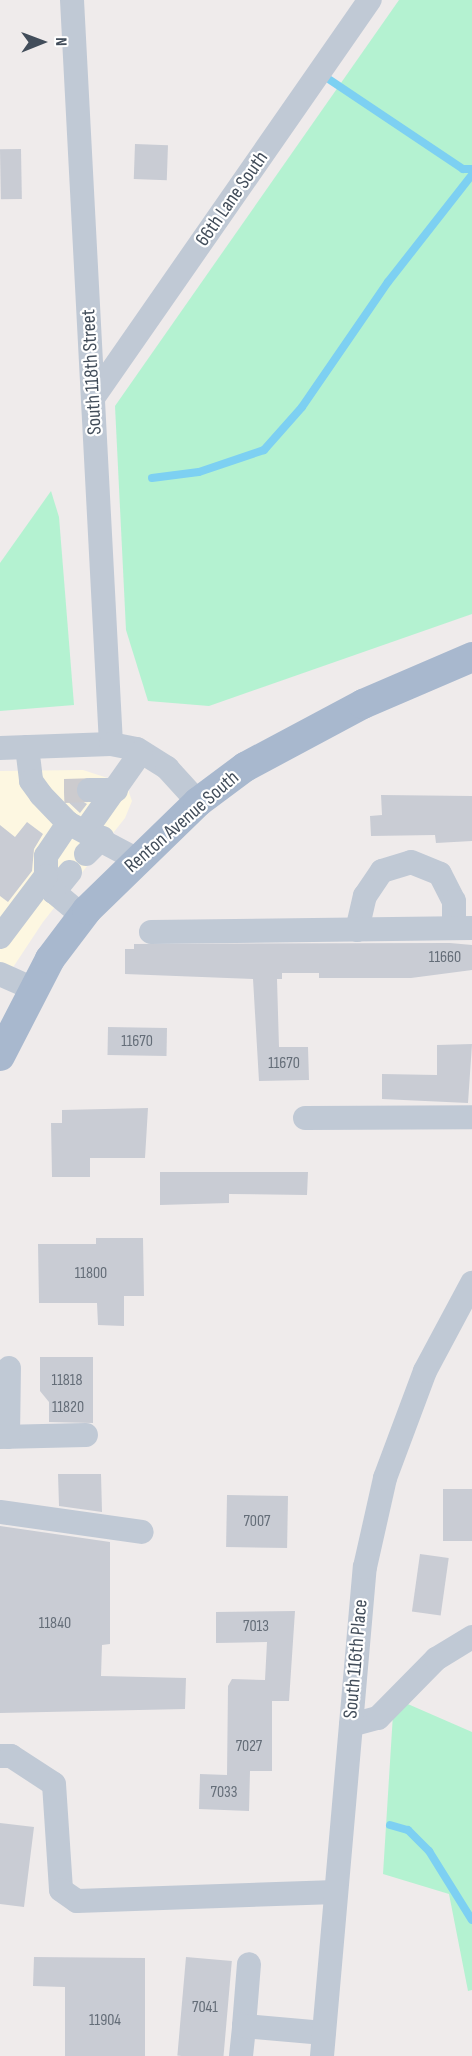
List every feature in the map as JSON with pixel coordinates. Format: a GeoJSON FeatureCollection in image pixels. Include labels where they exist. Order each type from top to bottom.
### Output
{"type":"FeatureCollection","features":[{"type":"Feature","properties":{"kind":"main road","name":"Renton Avenue South"},"geometry":{"type":"LineString","coordinates":[[0,1056],[33,989],[82,916],[136,859],[198,802],[245,767],[363,704],[472,657]]}},
{"type":"Feature","properties":{"kind":"street","name":"South 118th Street"},"geometry":{"type":"LineString","coordinates":[[72,0],[111,744]]}},
{"type":"Feature","properties":{"kind":"street","name":"66th Lane South"},"geometry":{"type":"LineString","coordinates":[[93,398],[370,0]]}},
{"type":"Feature","properties":{"kind":"street"},"geometry":{"type":"LineString","coordinates":[[0,748],[111,744],[141,752],[167,768],[198,802]]}},
{"type":"Feature","properties":{"kind":"street"},"geometry":{"type":"LineString","coordinates":[[27,747],[31,781],[37,790],[85,836],[136,859]]}},
{"type":"Feature","properties":{"kind":"street"},"geometry":{"type":"LineString","coordinates":[[82,916],[50,884],[46,856],[85,836],[141,752]]}},
{"type":"Feature","properties":{"kind":"street"},"geometry":{"type":"LineString","coordinates":[[37,790],[64,791]]}},
{"type":"Feature","properties":{"kind":"street"},"geometry":{"type":"LineString","coordinates":[[88,790],[116,790]]}},
{"type":"Feature","properties":{"kind":"street"},"geometry":{"type":"LineString","coordinates":[[152,932],[357,930],[463,928],[454,901],[440,874],[411,862],[382,871],[365,896],[357,930]]}},
{"type":"Feature","properties":{"kind":"street"},"geometry":{"type":"LineString","coordinates":[[0,937],[50,884],[70,872]]}},
{"type":"Feature","properties":{"kind":"street"},"geometry":{"type":"LineString","coordinates":[[0,974],[33,989]]}},
{"type":"Feature","properties":{"kind":"street"},"geometry":{"type":"LineString","coordinates":[[305,1119],[472,1117]]}},
{"type":"Feature","properties":{"kind":"street","name":"South 116th Place"},"geometry":{"type":"LineString","coordinates":[[323,2044],[364,1567],[385,1478],[425,1371],[472,1283]]}},
{"type":"Feature","properties":{"kind":"street"},"geometry":{"type":"LineString","coordinates":[[9,1368],[4,1437],[86,1435]]}},
{"type":"Feature","properties":{"kind":"street"},"geometry":{"type":"LineString","coordinates":[[0,1512],[142,1532]]}},
{"type":"Feature","properties":{"kind":"street"},"geometry":{"type":"LineString","coordinates":[[351,1725],[378,1718],[436,1659],[472,1636]]}},
{"type":"Feature","properties":{"kind":"street"},"geometry":{"type":"LineString","coordinates":[[0,1756],[10,1756],[54,1784],[61,1890],[77,1902],[336,1892]]}},
{"type":"Feature","properties":{"kind":"street"},"geometry":{"type":"LineString","coordinates":[[241,2056],[249,1964]]}},
{"type":"Feature","properties":{"kind":"street"},"geometry":{"type":"LineString","coordinates":[[244,2026],[323,2044]]}},
{"type":"Feature","properties":{"kind":"shaded area"},"geometry":{"type":"Polygon","coordinates":[[[83,770],[126,784],[132,801],[125,818],[43,922],[0,987],[0,771],[83,770]]]}},
{"type":"Feature","properties":{"kind":"green space"},"geometry":{"type":"Polygon","coordinates":[[[399,0],[472,0],[472,614],[209,706],[148,701],[126,630],[115,406],[399,0]]]}},
{"type":"Feature","properties":{"kind":"green space"},"geometry":{"type":"Polygon","coordinates":[[[51,491],[59,517],[74,705],[0,711],[0,563],[51,491]]]}},
{"type":"Feature","properties":{"kind":"green space"},"geometry":{"type":"Polygon","coordinates":[[[394,1698],[472,1732],[472,1990],[468,1991],[449,1894],[383,1874],[394,1698]]]}},
{"type":"Feature","properties":{"kind":"building"},"geometry":{"type":"Polygon","coordinates":[[[135,144],[168,145],[167,180],[134,179],[135,144]]]}},
{"type":"Feature","properties":{"kind":"building"},"geometry":{"type":"Polygon","coordinates":[[[0,149],[21,149],[22,199],[1,199],[0,149]]]}},
{"type":"Feature","properties":{"kind":"building"},"geometry":{"type":"Polygon","coordinates":[[[76,787],[77,798],[87,804],[80,813],[65,799],[64,788],[76,787]]]}},
{"type":"Feature","properties":{"kind":"building"},"geometry":{"type":"Polygon","coordinates":[[[381,795],[472,796],[472,841],[436,843],[435,835],[371,836],[370,816],[382,815],[381,795]]]}},
{"type":"Feature","properties":{"kind":"building"},"geometry":{"type":"Polygon","coordinates":[[[27,822],[43,834],[34,849],[32,871],[8,902],[0,896],[0,825],[15,837],[27,822]]]}},
{"type":"Feature","properties":{"kind":"building"},"geometry":{"type":"Polygon","coordinates":[[[450,943],[472,945],[472,970],[411,978],[319,978],[319,973],[282,973],[282,979],[277,979],[279,1047],[308,1047],[309,1080],[259,1081],[253,979],[125,974],[125,949],[134,949],[134,944],[450,943]]]}},
{"type":"Feature","properties":{"kind":"building"},"geometry":{"type":"Polygon","coordinates":[[[108,1027],[167,1028],[167,1056],[108,1055],[108,1027]]]}},
{"type":"Feature","properties":{"kind":"building"},"geometry":{"type":"Polygon","coordinates":[[[472,1044],[468,1103],[382,1099],[382,1074],[437,1075],[437,1045],[472,1044]]]}},
{"type":"Feature","properties":{"kind":"building"},"geometry":{"type":"Polygon","coordinates":[[[148,1108],[145,1158],[90,1158],[90,1177],[52,1177],[51,1123],[62,1123],[62,1110],[148,1108]]]}},
{"type":"Feature","properties":{"kind":"building"},"geometry":{"type":"Polygon","coordinates":[[[160,1172],[308,1172],[307,1195],[229,1194],[229,1203],[160,1205],[160,1172]]]}},
{"type":"Feature","properties":{"kind":"building"},"geometry":{"type":"Polygon","coordinates":[[[96,1238],[143,1238],[144,1296],[124,1296],[124,1326],[98,1325],[97,1303],[39,1303],[38,1244],[96,1244],[96,1238]]]}},
{"type":"Feature","properties":{"kind":"building"},"geometry":{"type":"Polygon","coordinates":[[[40,1357],[93,1357],[93,1423],[49,1422],[49,1402],[40,1391],[40,1357]]]}},
{"type":"Feature","properties":{"kind":"building"},"geometry":{"type":"Polygon","coordinates":[[[58,1474],[101,1474],[102,1512],[59,1506],[58,1474]]]}},
{"type":"Feature","properties":{"kind":"building"},"geometry":{"type":"Polygon","coordinates":[[[443,1489],[472,1489],[472,1541],[443,1541],[443,1489]]]}},
{"type":"Feature","properties":{"kind":"building"},"geometry":{"type":"Polygon","coordinates":[[[227,1495],[288,1496],[287,1548],[226,1547],[227,1495]]]}},
{"type":"Feature","properties":{"kind":"building"},"geometry":{"type":"Polygon","coordinates":[[[0,1526],[110,1542],[110,1644],[102,1645],[101,1676],[186,1678],[185,1709],[0,1713],[0,1526]]]}},
{"type":"Feature","properties":{"kind":"building"},"geometry":{"type":"Polygon","coordinates":[[[420,1554],[449,1558],[441,1615],[412,1611],[420,1554]]]}},
{"type":"Feature","properties":{"kind":"building"},"geometry":{"type":"Polygon","coordinates":[[[295,1611],[289,1701],[272,1701],[272,1771],[250,1771],[249,1811],[199,1809],[200,1774],[227,1775],[228,1686],[232,1679],[265,1680],[267,1642],[216,1643],[216,1612],[295,1611]]]}},
{"type":"Feature","properties":{"kind":"building"},"geometry":{"type":"Polygon","coordinates":[[[0,1823],[34,1827],[24,1907],[0,1904],[0,1823]]]}},
{"type":"Feature","properties":{"kind":"building"},"geometry":{"type":"Polygon","coordinates":[[[34,1957],[145,1958],[145,2056],[65,2056],[65,1987],[33,1986],[34,1957]]]}},
{"type":"Feature","properties":{"kind":"building"},"geometry":{"type":"Polygon","coordinates":[[[186,1957],[232,1961],[224,2056],[177,2056],[186,1957]]]}},
{"type":"Feature","properties":{"kind":"waterway"},"geometry":{"type":"LineString","coordinates":[[330,80],[463,169],[472,169]]}},
{"type":"Feature","properties":{"kind":"waterway"},"geometry":{"type":"LineString","coordinates":[[152,478],[199,472],[264,450],[302,407],[388,282],[472,175]]}},
{"type":"Feature","properties":{"kind":"waterway"},"geometry":{"type":"LineString","coordinates":[[390,1825],[408,1830],[429,1851],[472,1920]]}},
{"type":"Feature","properties":{"kind":"tunnel"},"geometry":{"type":"LineString","coordinates":[[64,791],[89,790]]}}]}
